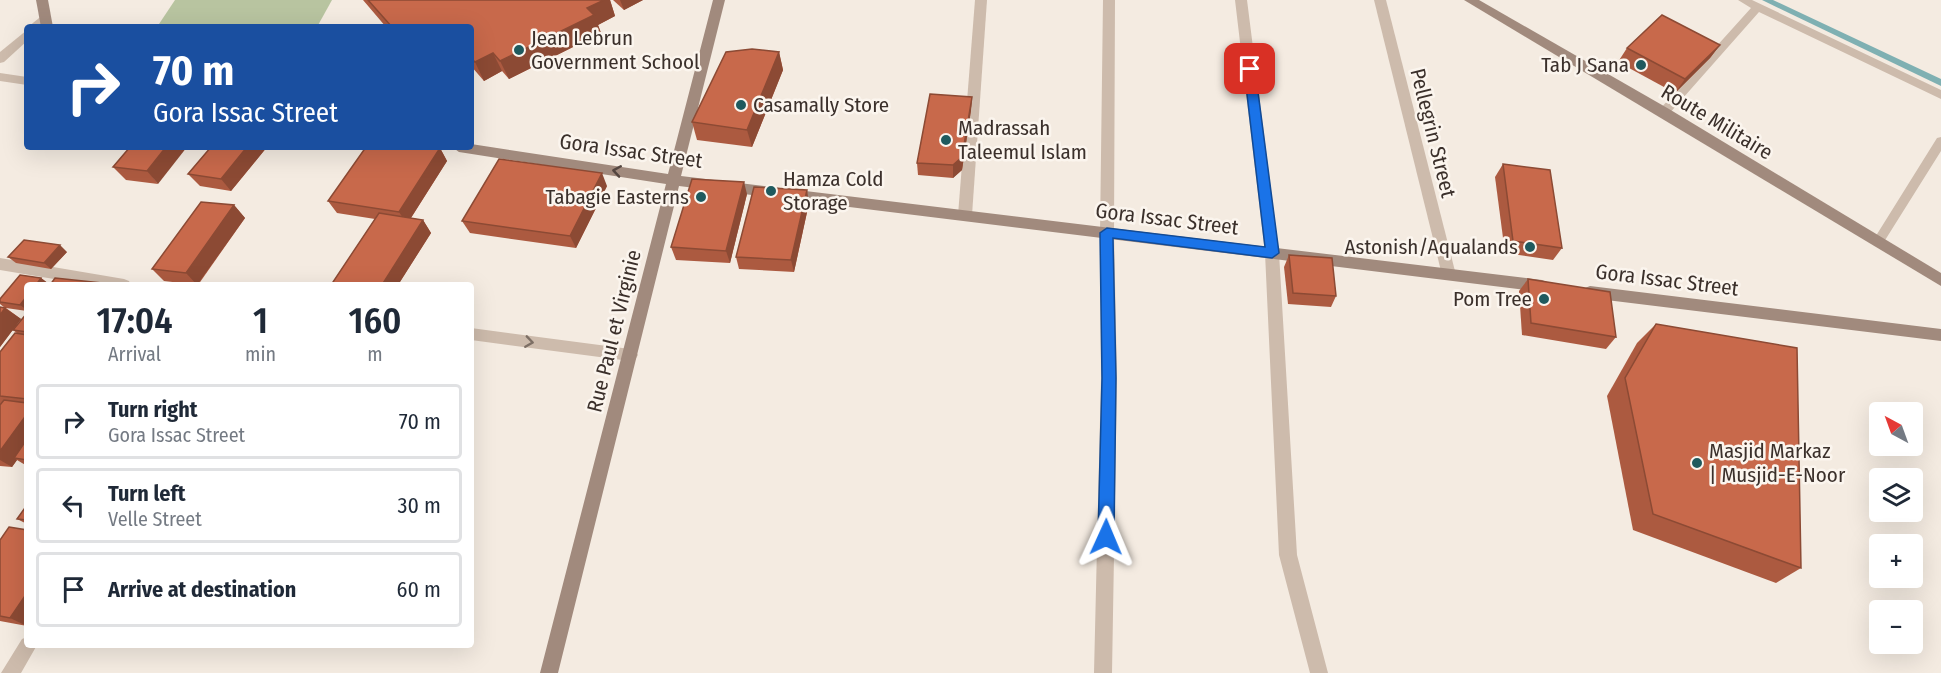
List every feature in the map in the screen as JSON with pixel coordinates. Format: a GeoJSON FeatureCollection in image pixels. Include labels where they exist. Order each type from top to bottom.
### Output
{"type":"FeatureCollection","features":[{"type":"Feature","properties":{"kind":"street"},"geometry":{"type":"LineString","coordinates":[[42,0],[46,22]]}},
{"type":"Feature","properties":{"kind":"street","name":"Rue Paul et Virginie"},"geometry":{"type":"LineString","coordinates":[[549,673],[719,0]]}},
{"type":"Feature","properties":{"kind":"street"},"geometry":{"type":"LineString","coordinates":[[965,215],[981,0]]}},
{"type":"Feature","properties":{"kind":"street"},"geometry":{"type":"LineString","coordinates":[[1103,673],[1109,378],[1108,0]]}},
{"type":"Feature","properties":{"kind":"street"},"geometry":{"type":"LineString","coordinates":[[1241,0],[1272,253],[1288,555],[1319,673]]}},
{"type":"Feature","properties":{"kind":"street","name":"Pellegrin Street"},"geometry":{"type":"LineString","coordinates":[[1380,0],[1449,275]]}},
{"type":"Feature","properties":{"kind":"street","name":"Route Militaire"},"geometry":{"type":"LineString","coordinates":[[1470,0],[1664,112],[1941,280]]}},
{"type":"Feature","properties":{"kind":"street"},"geometry":{"type":"LineString","coordinates":[[0,59],[24,37]]}},
{"type":"Feature","properties":{"kind":"street"},"geometry":{"type":"LineString","coordinates":[[0,76],[24,80]]}},
{"type":"Feature","properties":{"kind":"street","name":"Gora Issac Street"},"geometry":{"type":"LineString","coordinates":[[474,149],[674,180],[1554,288]]}},
{"type":"Feature","properties":{"kind":"street"},"geometry":{"type":"LineString","coordinates":[[0,264],[59,280],[85,282]]}},
{"type":"Feature","properties":{"kind":"street","name":"Gora Issac Street"},"geometry":{"type":"LineString","coordinates":[[1578,290],[1941,335]]}},
{"type":"Feature","properties":{"kind":"street"},"geometry":{"type":"LineString","coordinates":[[474,334],[630,355]]}},
{"type":"Feature","properties":{"kind":"street"},"geometry":{"type":"LineString","coordinates":[[10,673],[26,648]]}},
{"type":"Feature","properties":{"kind":"lane"},"geometry":{"type":"LineString","coordinates":[[1743,0],[1941,95]]}},
{"type":"Feature","properties":{"kind":"lane"},"geometry":{"type":"LineString","coordinates":[[1664,112],[1758,7]]}},
{"type":"Feature","properties":{"kind":"lane"},"geometry":{"type":"LineString","coordinates":[[1878,242],[1941,141]]}},
{"type":"Feature","properties":{"kind":"green space"},"geometry":{"type":"Polygon","coordinates":[[[175,0],[332,0],[319,24],[159,24],[175,0]]]}},
{"type":"Feature","properties":{"kind":"building","name":"Jean Lebrun Government School"},"geometry":{"type":"Polygon","coordinates":[[[368,0],[604,0],[587,8],[594,15],[500,61],[493,53],[474,61],[474,24],[389,24],[368,0]]]}},
{"type":"Feature","properties":{"kind":"building"},"geometry":{"type":"Polygon","coordinates":[[[1662,15],[1720,45],[1685,79],[1627,48],[1662,15]]]}},
{"type":"Feature","properties":{"kind":"building","name":"Casamally Store"},"geometry":{"type":"Polygon","coordinates":[[[752,49],[779,52],[747,130],[692,122],[726,52],[752,49]]]}},
{"type":"Feature","properties":{"kind":"building","name":"Madrassah Taleemul Islam"},"geometry":{"type":"Polygon","coordinates":[[[930,94],[972,97],[962,157],[953,165],[917,163],[930,94]]]}},
{"type":"Feature","properties":{"kind":"building"},"geometry":{"type":"Polygon","coordinates":[[[127,150],[164,150],[147,171],[113,167],[127,150]]]}},
{"type":"Feature","properties":{"kind":"building"},"geometry":{"type":"Polygon","coordinates":[[[208,150],[245,150],[221,179],[188,174],[208,150]]]}},
{"type":"Feature","properties":{"kind":"building"},"geometry":{"type":"Polygon","coordinates":[[[364,150],[439,150],[399,212],[328,201],[364,150]]]}},
{"type":"Feature","properties":{"kind":"building"},"geometry":{"type":"Polygon","coordinates":[[[499,159],[602,173],[570,236],[462,221],[499,159]]]}},
{"type":"Feature","properties":{"kind":"building"},"geometry":{"type":"Polygon","coordinates":[[[1503,164],[1550,170],[1562,248],[1513,241],[1503,164]]]}},
{"type":"Feature","properties":{"kind":"building"},"geometry":{"type":"Polygon","coordinates":[[[692,179],[744,182],[726,251],[671,247],[692,179]]]}},
{"type":"Feature","properties":{"kind":"building"},"geometry":{"type":"Polygon","coordinates":[[[754,187],[807,190],[791,260],[736,257],[754,187]]]}},
{"type":"Feature","properties":{"kind":"building"},"geometry":{"type":"Polygon","coordinates":[[[201,202],[234,205],[186,273],[152,269],[201,202]]]}},
{"type":"Feature","properties":{"kind":"building"},"geometry":{"type":"Polygon","coordinates":[[[379,213],[423,220],[384,282],[333,282],[379,213]]]}},
{"type":"Feature","properties":{"kind":"building"},"geometry":{"type":"Polygon","coordinates":[[[24,240],[60,245],[44,263],[8,257],[24,240]]]}},
{"type":"Feature","properties":{"kind":"building"},"geometry":{"type":"Polygon","coordinates":[[[1289,255],[1332,258],[1336,296],[1293,293],[1289,255]]]}},
{"type":"Feature","properties":{"kind":"building"},"geometry":{"type":"Polygon","coordinates":[[[20,275],[41,278],[38,282],[24,282],[24,300],[20,305],[0,302],[20,275]]]}},
{"type":"Feature","properties":{"kind":"building"},"geometry":{"type":"Polygon","coordinates":[[[55,278],[93,282],[52,282],[55,278]]]}},
{"type":"Feature","properties":{"kind":"building"},"geometry":{"type":"Polygon","coordinates":[[[1528,279],[1610,292],[1616,337],[1531,323],[1528,279]]]}},
{"type":"Feature","properties":{"kind":"building"},"geometry":{"type":"Polygon","coordinates":[[[24,317],[24,332],[13,330],[24,317]]]}},
{"type":"Feature","properties":{"kind":"building","name":"Masjid Markaz | Musjid-E-Noor"},"geometry":{"type":"Polygon","coordinates":[[[1656,324],[1797,348],[1801,568],[1653,514],[1625,378],[1656,324]]]}},
{"type":"Feature","properties":{"kind":"building"},"geometry":{"type":"Polygon","coordinates":[[[15,333],[24,334],[24,399],[0,396],[0,352],[15,333]]]}},
{"type":"Feature","properties":{"kind":"building"},"geometry":{"type":"Polygon","coordinates":[[[4,400],[24,403],[24,418],[0,451],[0,405],[4,400]]]}},
{"type":"Feature","properties":{"kind":"building"},"geometry":{"type":"Polygon","coordinates":[[[24,443],[24,460],[14,458],[24,443]]]}},
{"type":"Feature","properties":{"kind":"building"},"geometry":{"type":"Polygon","coordinates":[[[24,509],[24,520],[17,519],[24,509]]]}},
{"type":"Feature","properties":{"kind":"building"},"geometry":{"type":"Polygon","coordinates":[[[9,527],[24,530],[24,597],[10,618],[0,616],[0,540],[9,527]]]}},
{"type":"Feature","properties":{"kind":"waterway"},"geometry":{"type":"LineString","coordinates":[[1766,0],[1941,83]]}},
{"type":"Feature","properties":{"kind":"place","name":"Jean Lebrun Government School"},"geometry":{"type":"Point","coordinates":[519,50]}},
{"type":"Feature","properties":{"kind":"place","name":"Tab J Sana"},"geometry":{"type":"Point","coordinates":[1641,65]}},
{"type":"Feature","properties":{"kind":"place","name":"Casamally Store"},"geometry":{"type":"Point","coordinates":[741,105]}},
{"type":"Feature","properties":{"kind":"place","name":"Madrassah Taleemul Islam"},"geometry":{"type":"Point","coordinates":[946,140]}},
{"type":"Feature","properties":{"kind":"place","name":"Hamza Cold Storage"},"geometry":{"type":"Point","coordinates":[771,191]}},
{"type":"Feature","properties":{"kind":"place","name":"Tabagie Easterns"},"geometry":{"type":"Point","coordinates":[701,197]}},
{"type":"Feature","properties":{"kind":"place","name":"Astonish/Aqualands"},"geometry":{"type":"Point","coordinates":[1530,247]}},
{"type":"Feature","properties":{"kind":"place","name":"Pom Tree"},"geometry":{"type":"Point","coordinates":[1544,299]}},
{"type":"Feature","properties":{"kind":"place","name":"Masjid Markaz | Musjid-E-Noor"},"geometry":{"type":"Point","coordinates":[1697,463]}},
{"type":"Feature","properties":{"kind":"route"},"geometry":{"type":"LineString","coordinates":[[1106,537],[1109,378],[1107,233],[1272,253],[1250,69]]}}]}
